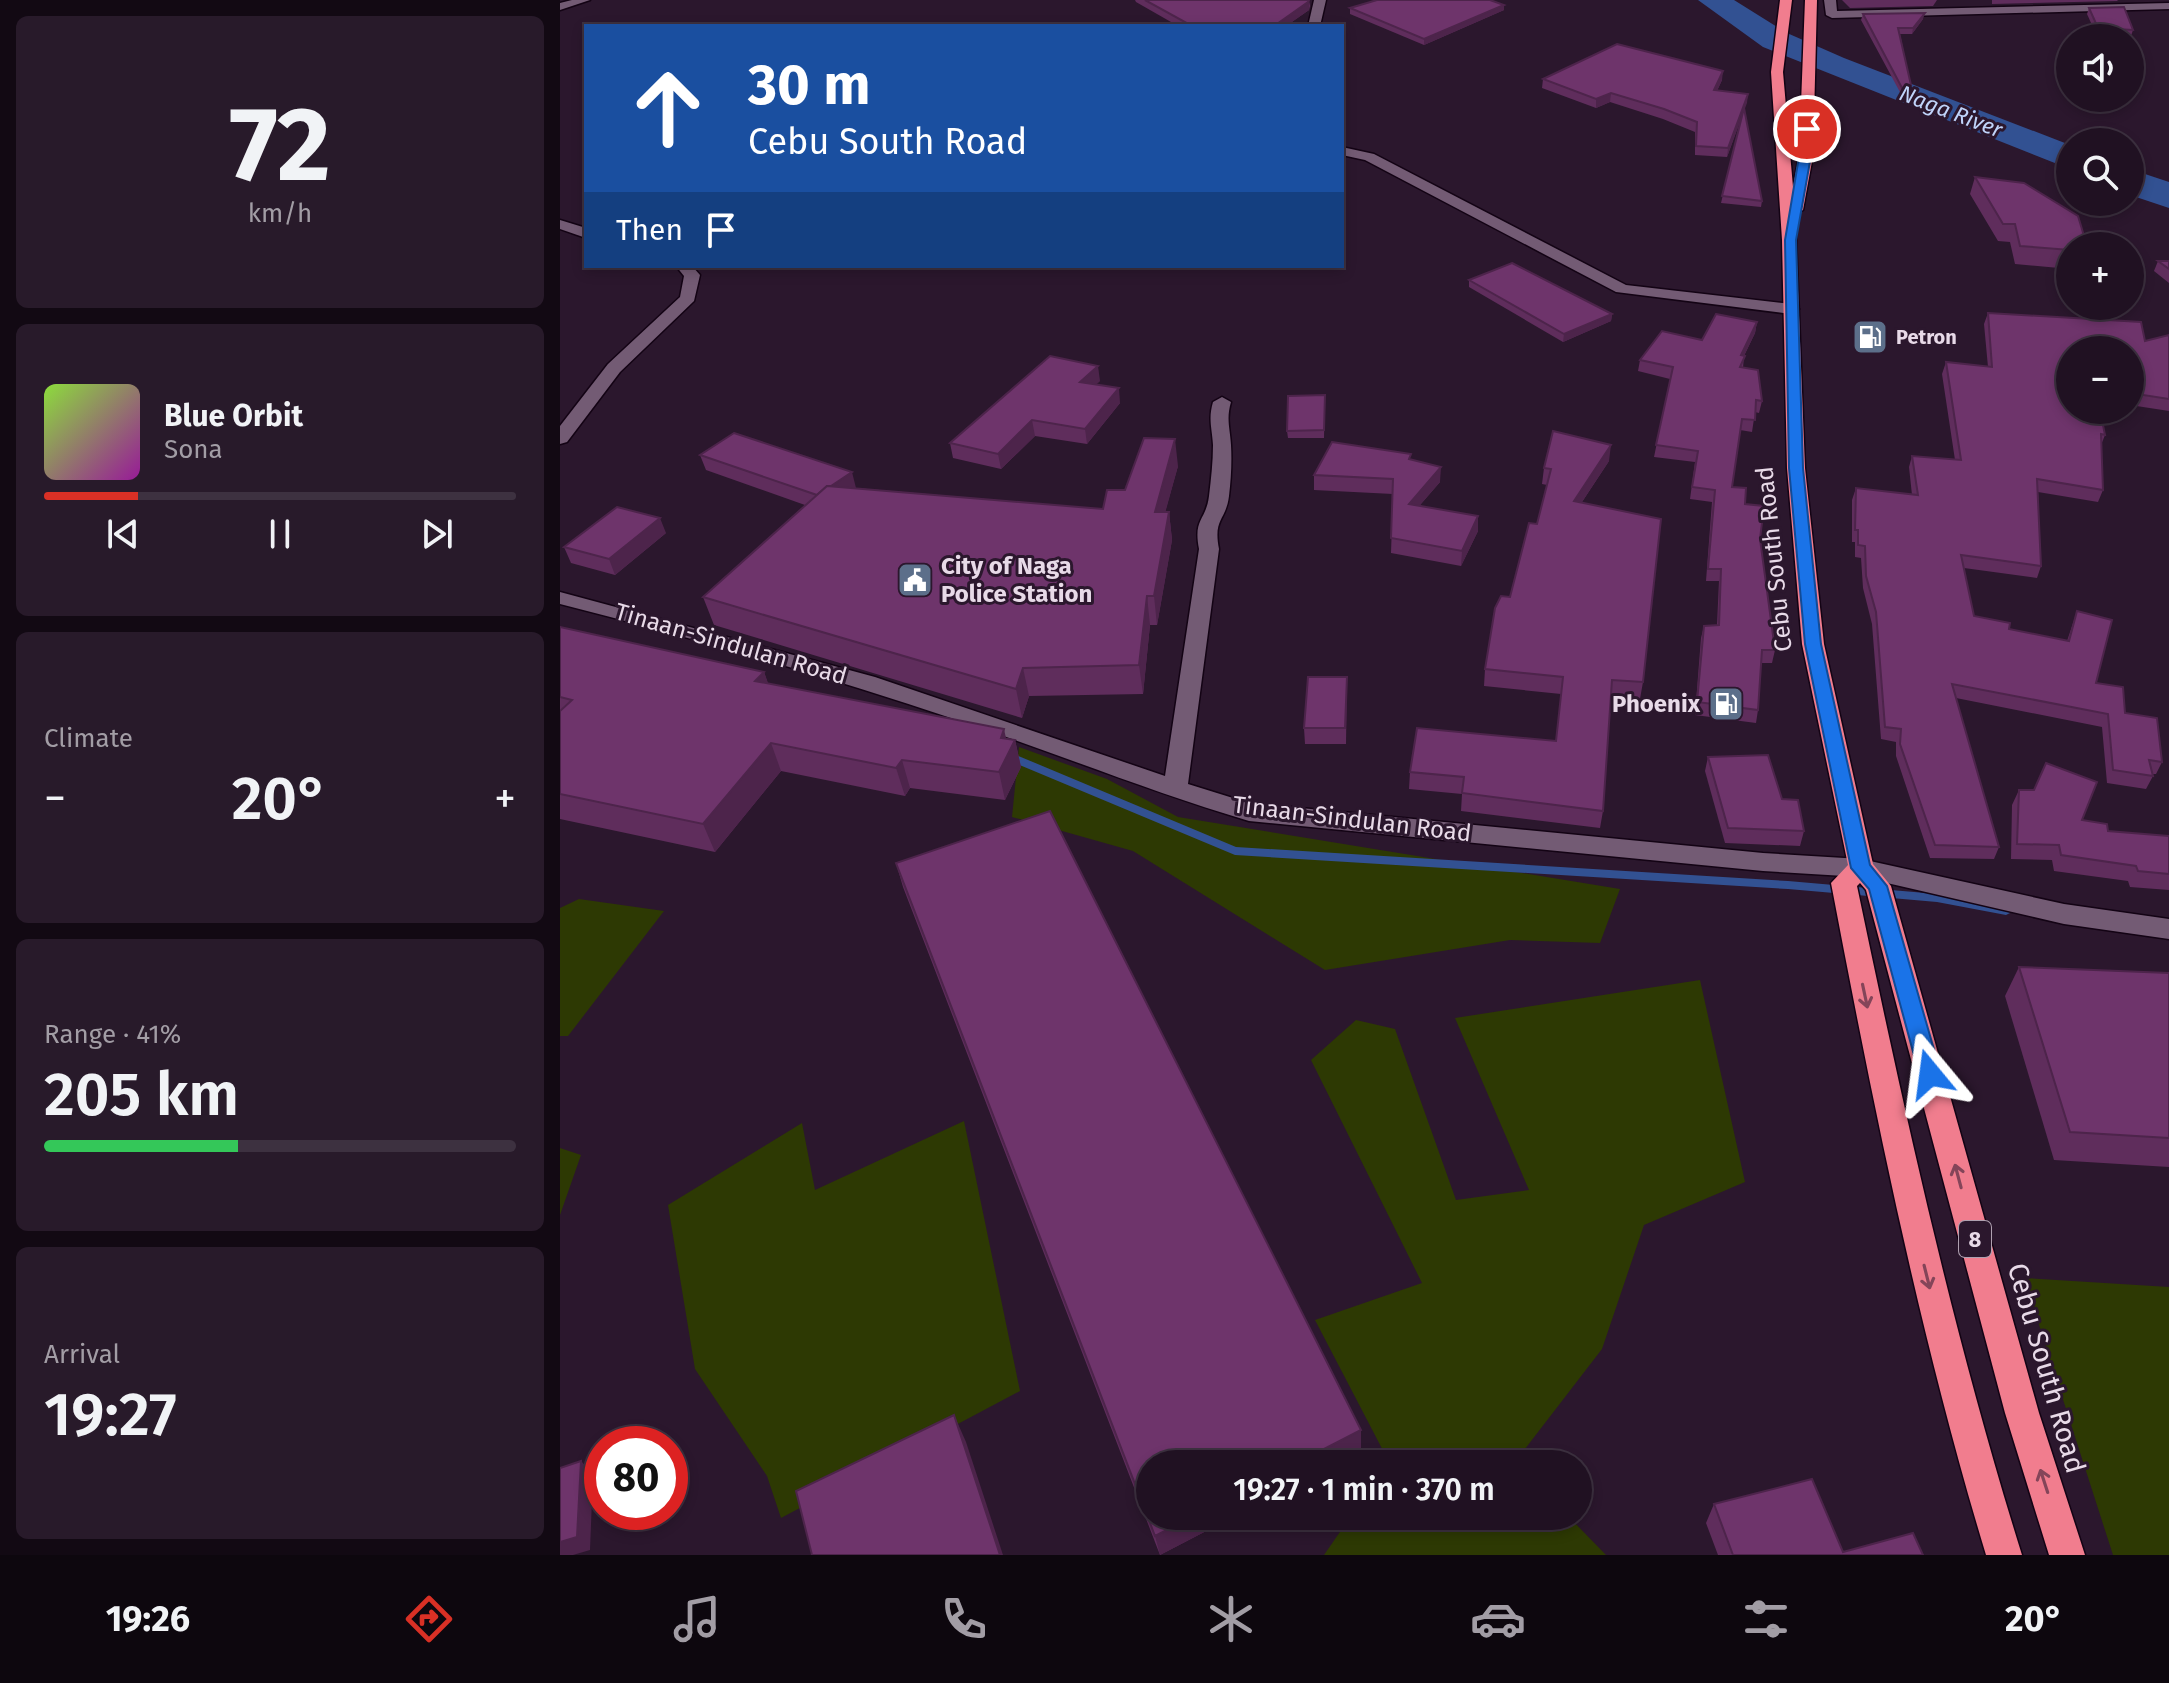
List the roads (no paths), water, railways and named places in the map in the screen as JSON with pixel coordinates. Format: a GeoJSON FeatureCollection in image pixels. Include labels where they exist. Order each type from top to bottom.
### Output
{"type":"FeatureCollection","features":[{"type":"Feature","properties":{"kind":"highway","name":"Cebu South Road"},"geometry":{"type":"LineString","coordinates":[[1786,0],[1777,72],[1790,240],[1796,468],[1813,644],[1861,879],[1887,921],[2022,1413],[2067,1555]]}},
{"type":"Feature","properties":{"kind":"highway","name":"Cebu South Road"},"geometry":{"type":"LineString","coordinates":[[1790,240],[1806,156],[1811,0]]}},
{"type":"Feature","properties":{"kind":"highway","name":"8"},"geometry":{"type":"LineString","coordinates":[[1861,879],[1850,920],[1923,1261],[1968,1438],[2004,1555]]}},
{"type":"Feature","properties":{"kind":"street"},"geometry":{"type":"LineString","coordinates":[[560,7],[584,0]]}},
{"type":"Feature","properties":{"kind":"street"},"geometry":{"type":"LineString","coordinates":[[1314,24],[1320,0]]}},
{"type":"Feature","properties":{"kind":"street"},"geometry":{"type":"LineString","coordinates":[[1830,0],[1832,15],[2152,9],[2169,6]]}},
{"type":"Feature","properties":{"kind":"street"},"geometry":{"type":"LineString","coordinates":[[1344,151],[1369,157],[1622,289],[1791,309]]}},
{"type":"Feature","properties":{"kind":"street"},"geometry":{"type":"LineString","coordinates":[[560,224],[584,232]]}},
{"type":"Feature","properties":{"kind":"street"},"geometry":{"type":"LineString","coordinates":[[560,438],[614,368],[688,298],[692,275],[686,268]]}},
{"type":"Feature","properties":{"kind":"street"},"geometry":{"type":"LineString","coordinates":[[1175,791],[1198,613],[1206,586],[1209,549],[1205,528],[1218,504],[1222,443],[1217,419],[1222,402]]}},
{"type":"Feature","properties":{"kind":"street","name":"Tinaan-Sindulan Road"},"geometry":{"type":"LineString","coordinates":[[560,598],[721,637],[970,715],[1175,791],[1249,812],[1748,860],[2169,929]]}},
{"type":"Feature","properties":{"kind":"waterway","name":"Naga River"},"geometry":{"type":"LineString","coordinates":[[1713,0],[1775,40],[2056,153]]}},
{"type":"Feature","properties":{"kind":"waterway","name":"Naga River"},"geometry":{"type":"LineString","coordinates":[[2144,186],[2169,196]]}},
{"type":"Feature","properties":{"kind":"waterway"},"geometry":{"type":"LineString","coordinates":[[1009,756],[1235,851],[1788,885],[1937,898],[2006,910]]}},
{"type":"Feature","properties":{"kind":"place","name":"Petron"},"geometry":{"type":"Point","coordinates":[1870,337]}},
{"type":"Feature","properties":{"kind":"place","name":"City of Naga Police Station"},"geometry":{"type":"Point","coordinates":[915,580]}},
{"type":"Feature","properties":{"kind":"place","name":"Phoenix"},"geometry":{"type":"Point","coordinates":[1726,704]}}]}
